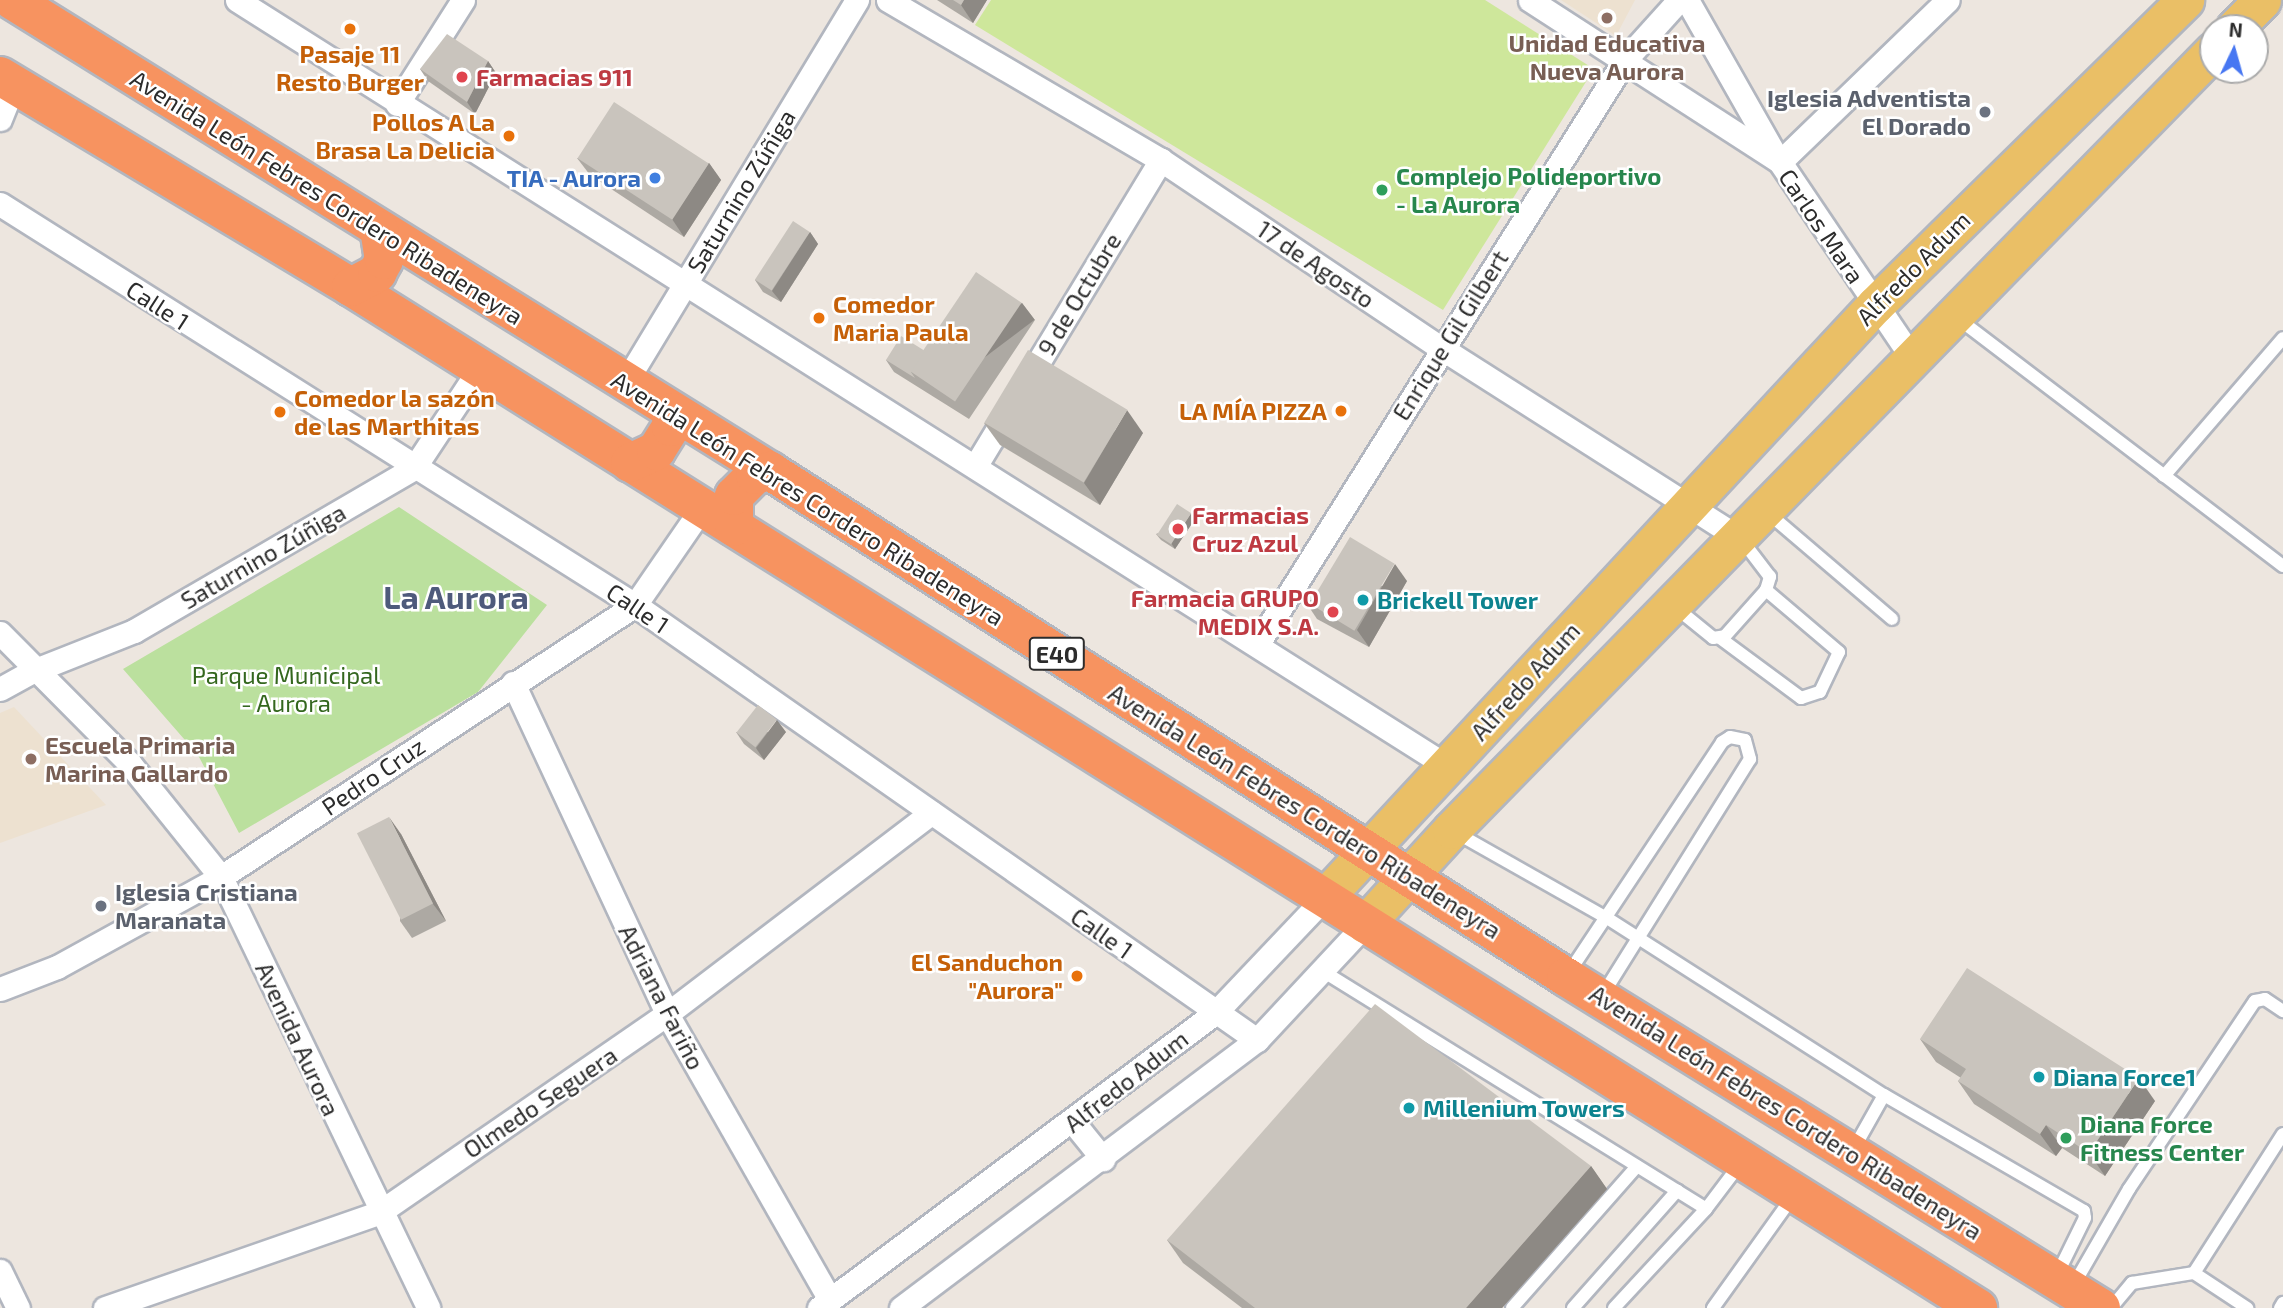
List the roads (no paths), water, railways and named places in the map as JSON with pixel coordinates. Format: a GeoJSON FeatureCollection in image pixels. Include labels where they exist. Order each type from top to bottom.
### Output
{"type":"FeatureCollection","features":[{"type":"Feature","properties":{"kind":"highway","name":"Avenida León Febres Cordero Ribadeneyra"},"geometry":{"type":"LineString","coordinates":[[31,5],[492,302],[770,471],[1566,977],[1852,1150],[2076,1292]]}},
{"type":"Feature","properties":{"kind":"highway","name":"E40"},"geometry":{"type":"LineString","coordinates":[[5,93],[351,287],[1325,897],[1794,1195],[1936,1295],[1979,1308]]}},
{"type":"Feature","properties":{"kind":"highway"},"geometry":{"type":"LineString","coordinates":[[351,287],[377,273],[384,260],[379,230]]}},
{"type":"Feature","properties":{"kind":"highway"},"geometry":{"type":"LineString","coordinates":[[467,360],[448,337],[450,320],[460,307],[475,300],[492,302]]}},
{"type":"Feature","properties":{"kind":"highway"},"geometry":{"type":"LineString","coordinates":[[630,463],[656,451],[671,426],[672,412]]}},
{"type":"Feature","properties":{"kind":"highway"},"geometry":{"type":"LineString","coordinates":[[718,518],[743,483],[770,471]]}},
{"type":"Feature","properties":{"kind":"main road","name":"Alfredo Adum"},"geometry":{"type":"LineString","coordinates":[[1325,897],[1686,504],[1875,305],[2185,0]]}},
{"type":"Feature","properties":{"kind":"main road"},"geometry":{"type":"LineString","coordinates":[[2248,14],[2262,0]]}},
{"type":"Feature","properties":{"kind":"main road","name":"Alfredo Adum"},"geometry":{"type":"LineString","coordinates":[[1365,924],[1451,830],[1914,361],[2199,65]]}},
{"type":"Feature","properties":{"kind":"street"},"geometry":{"type":"LineString","coordinates":[[237,0],[397,104],[976,465],[1447,766]]}},
{"type":"Feature","properties":{"kind":"street"},"geometry":{"type":"LineString","coordinates":[[397,104],[463,0]]}},
{"type":"Feature","properties":{"kind":"street","name":"Saturnino Zúñiga"},"geometry":{"type":"LineString","coordinates":[[625,383],[857,0]]}},
{"type":"Feature","properties":{"kind":"street","name":"17 de Agosto"},"geometry":{"type":"LineString","coordinates":[[888,0],[1161,160],[1441,348],[1738,537]]}},
{"type":"Feature","properties":{"kind":"street","name":"Carlos Mara"},"geometry":{"type":"LineString","coordinates":[[1530,0],[1780,162],[1914,361]]}},
{"type":"Feature","properties":{"kind":"street","name":"Enrique Gil Gilbert"},"geometry":{"type":"LineString","coordinates":[[1257,645],[1441,348],[1624,61],[1679,0]]}},
{"type":"Feature","properties":{"kind":"street"},"geometry":{"type":"LineString","coordinates":[[1687,0],[1780,162],[1948,0]]}},
{"type":"Feature","properties":{"kind":"street","name":"9 de Octubre"},"geometry":{"type":"LineString","coordinates":[[976,465],[1161,160]]}},
{"type":"Feature","properties":{"kind":"street","name":"Calle 1"},"geometry":{"type":"LineString","coordinates":[[0,204],[414,468],[635,605],[1257,1040]]}},
{"type":"Feature","properties":{"kind":"street","name":"Saturnino Zúñiga"},"geometry":{"type":"LineString","coordinates":[[0,689],[33,671],[134,631],[414,468],[467,360]]}},
{"type":"Feature","properties":{"kind":"street","name":"Pedro Cruz"},"geometry":{"type":"LineString","coordinates":[[0,989],[57,967],[221,877],[635,605],[718,518]]}},
{"type":"Feature","properties":{"kind":"street","name":"Avenida Aurora"},"geometry":{"type":"LineString","coordinates":[[0,633],[33,671],[130,764],[221,877],[428,1308]]}},
{"type":"Feature","properties":{"kind":"street","name":"Adriana Fariño"},"geometry":{"type":"LineString","coordinates":[[513,683],[667,1014],[824,1304]]}},
{"type":"Feature","properties":{"kind":"street","name":"Olmedo Seguera"},"geometry":{"type":"LineString","coordinates":[[105,1308],[380,1212],[667,1014],[931,813]]}},
{"type":"Feature","properties":{"kind":"street","name":"Alfredo Adum"},"geometry":{"type":"LineString","coordinates":[[824,1304],[1073,1122],[1216,1012],[1325,897]]}},
{"type":"Feature","properties":{"kind":"street","name":"Alfredo Adum"},"geometry":{"type":"LineString","coordinates":[[901,1308],[1103,1159],[1257,1040],[1365,924]]}},
{"type":"Feature","properties":{"kind":"street"},"geometry":{"type":"LineString","coordinates":[[1073,1122],[1103,1159]]}},
{"type":"Feature","properties":{"kind":"street"},"geometry":{"type":"LineString","coordinates":[[0,1270],[18,1308]]}},
{"type":"Feature","properties":{"kind":"lane"},"geometry":{"type":"LineString","coordinates":[[1956,317],[2283,566]]}},
{"type":"Feature","properties":{"kind":"lane"},"geometry":{"type":"LineString","coordinates":[[2164,476],[2283,338]]}},
{"type":"Feature","properties":{"kind":"lane"},"geometry":{"type":"LineString","coordinates":[[1765,510],[1892,619]]}},
{"type":"Feature","properties":{"kind":"lane"},"geometry":{"type":"LineString","coordinates":[[1720,638],[1766,590],[1769,571],[1738,537]]}},
{"type":"Feature","properties":{"kind":"lane"},"geometry":{"type":"LineString","coordinates":[[1672,605],[1713,638],[1720,638],[1801,698],[1820,692],[1839,652],[1766,590]]}},
{"type":"Feature","properties":{"kind":"lane"},"geometry":{"type":"LineString","coordinates":[[1566,977],[1722,742],[1730,737],[1745,740],[1750,759],[1640,940],[1601,997]]}},
{"type":"Feature","properties":{"kind":"lane"},"geometry":{"type":"LineString","coordinates":[[1451,830],[1607,918],[1884,1095],[2084,1211],[2076,1292]]}},
{"type":"Feature","properties":{"kind":"lane"},"geometry":{"type":"LineString","coordinates":[[1321,970],[1706,1209]]}},
{"type":"Feature","properties":{"kind":"lane"},"geometry":{"type":"LineString","coordinates":[[2076,1292],[2129,1189],[2255,1001],[2265,999],[2283,1011]]}},
{"type":"Feature","properties":{"kind":"lane"},"geometry":{"type":"LineString","coordinates":[[1852,1150],[1884,1095]]}},
{"type":"Feature","properties":{"kind":"lane"},"geometry":{"type":"LineString","coordinates":[[2194,1273],[2283,1135]]}},
{"type":"Feature","properties":{"kind":"lane"},"geometry":{"type":"LineString","coordinates":[[1614,1308],[1706,1209],[1741,1163]]}},
{"type":"Feature","properties":{"kind":"lane"},"geometry":{"type":"LineString","coordinates":[[1511,1308],[1637,1166]]}},
{"type":"Feature","properties":{"kind":"lane"},"geometry":{"type":"LineString","coordinates":[[1573,1308],[1677,1191]]}},
{"type":"Feature","properties":{"kind":"lane"},"geometry":{"type":"LineString","coordinates":[[1713,1308],[1794,1195]]}},
{"type":"Feature","properties":{"kind":"lane"},"geometry":{"type":"LineString","coordinates":[[2111,1308],[2132,1283],[2194,1273],[2247,1308]]}},
{"type":"Feature","properties":{"kind":"lane"},"geometry":{"type":"LineString","coordinates":[[2280,1308],[2283,1303]]}},
{"type":"Feature","properties":{"kind":"place","name":"Unidad Educativa Nueva Aurora"},"geometry":{"type":"Point","coordinates":[1607,18]}},
{"type":"Feature","properties":{"kind":"place","name":"Pasaje 11 Resto Burger"},"geometry":{"type":"Point","coordinates":[350,29]}},
{"type":"Feature","properties":{"kind":"place","name":"Farmacias 911"},"geometry":{"type":"Point","coordinates":[462,77]}},
{"type":"Feature","properties":{"kind":"place","name":"Iglesia Adventista El Dorado"},"geometry":{"type":"Point","coordinates":[1985,112]}},
{"type":"Feature","properties":{"kind":"place","name":"Pollos A La Brasa La Delicia"},"geometry":{"type":"Point","coordinates":[509,136]}},
{"type":"Feature","properties":{"kind":"place","name":"TIA - Aurora"},"geometry":{"type":"Point","coordinates":[655,178]}},
{"type":"Feature","properties":{"kind":"place","name":"Complejo Polideportivo - La Aurora"},"geometry":{"type":"Point","coordinates":[1382,190]}},
{"type":"Feature","properties":{"kind":"place","name":"Comedor Maria Paula"},"geometry":{"type":"Point","coordinates":[819,318]}},
{"type":"Feature","properties":{"kind":"place","name":"LA MÍA PIZZA"},"geometry":{"type":"Point","coordinates":[1341,411]}},
{"type":"Feature","properties":{"kind":"place","name":"Comedor la sazón de las Marthitas"},"geometry":{"type":"Point","coordinates":[280,412]}},
{"type":"Feature","properties":{"kind":"place","name":"Farmacias Cruz Azul"},"geometry":{"type":"Point","coordinates":[1178,529]}},
{"type":"Feature","properties":{"kind":"place","name":"Brickell Tower"},"geometry":{"type":"Point","coordinates":[1363,600]}},
{"type":"Feature","properties":{"kind":"place","name":"Farmacia GRUPO MEDIX S.A."},"geometry":{"type":"Point","coordinates":[1333,612]}},
{"type":"Feature","properties":{"kind":"place","name":"Escuela Primaria Marina Gallardo"},"geometry":{"type":"Point","coordinates":[31,759]}},
{"type":"Feature","properties":{"kind":"place","name":"Iglesia Cristiana Maranata"},"geometry":{"type":"Point","coordinates":[101,906]}},
{"type":"Feature","properties":{"kind":"place","name":"El Sanduchon \"Aurora\""},"geometry":{"type":"Point","coordinates":[1077,976]}},
{"type":"Feature","properties":{"kind":"place","name":"Diana Force1"},"geometry":{"type":"Point","coordinates":[2039,1077]}},
{"type":"Feature","properties":{"kind":"place","name":"Millenium Towers"},"geometry":{"type":"Point","coordinates":[1409,1108]}},
{"type":"Feature","properties":{"kind":"place","name":"Diana Force Fitness Center"},"geometry":{"type":"Point","coordinates":[2066,1138]}},
{"type":"Feature","properties":{"kind":"district","name":"La Aurora"},"geometry":{"type":"Point","coordinates":[456,596]}},
{"type":"Feature","properties":{"kind":"park label","name":"Parque Municipal - Aurora"},"geometry":{"type":"Point","coordinates":[286,689]}}]}
